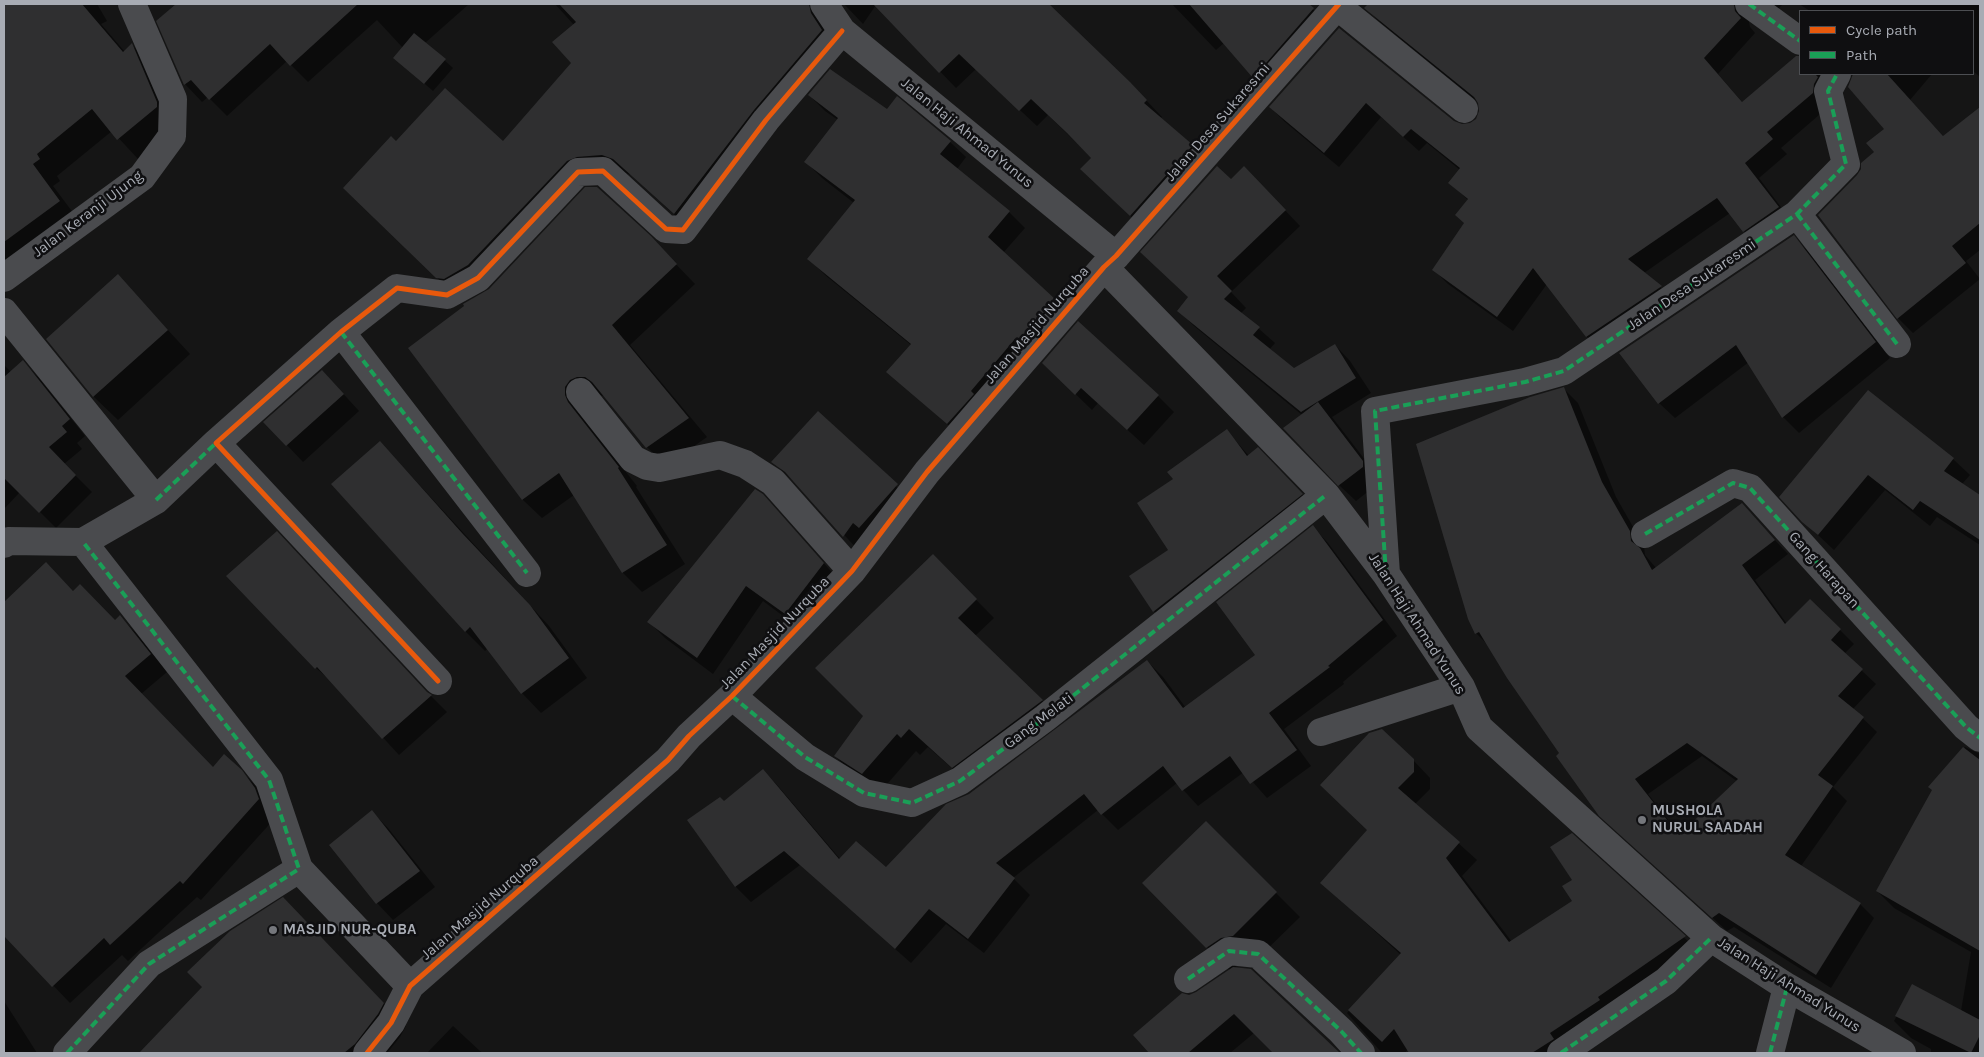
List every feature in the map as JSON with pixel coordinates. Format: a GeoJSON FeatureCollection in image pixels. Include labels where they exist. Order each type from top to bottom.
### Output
{"type":"FeatureCollection","features":[{"type":"Feature","properties":{"kind":"street","name":"Jalan Haji Ahmad Yunus"},"geometry":{"type":"LineString","coordinates":[[824,4],[842,31],[1110,261],[1326,495],[1386,574],[1461,687],[1479,728],[1712,938],[1787,987],[1902,1053]]}},
{"type":"Feature","properties":{"kind":"street"},"geometry":{"type":"LineString","coordinates":[[1749,4],[1799,41]]}},
{"type":"Feature","properties":{"kind":"street"},"geometry":{"type":"LineString","coordinates":[[1338,5],[1464,109]]}},
{"type":"Feature","properties":{"kind":"street","name":"Jalan Desa Sukaresmi"},"geometry":{"type":"LineString","coordinates":[[1110,261],[1338,5]]}},
{"type":"Feature","properties":{"kind":"street","name":"Jalan Keranji Ujung"},"geometry":{"type":"LineString","coordinates":[[4,278],[142,177],[172,136],[174,99],[139,7]]}},
{"type":"Feature","properties":{"kind":"street"},"geometry":{"type":"LineString","coordinates":[[4,544],[8,541],[84,542],[156,500],[216,443],[341,332],[397,288],[447,295],[478,278],[578,172],[603,171],[666,229],[683,230],[766,120],[842,31]]}},
{"type":"Feature","properties":{"kind":"street","name":"Jalan Desa Sukaresmi"},"geometry":{"type":"LineString","coordinates":[[1386,574],[1375,411],[1525,382],[1564,371],[1797,214],[1846,164],[1828,91],[1836,75]]}},
{"type":"Feature","properties":{"kind":"street"},"geometry":{"type":"LineString","coordinates":[[1797,214],[1897,344]]}},
{"type":"Feature","properties":{"kind":"street","name":"Jalan Masjid Nurquba"},"geometry":{"type":"LineString","coordinates":[[410,986],[668,760],[689,736],[732,696],[852,571],[927,472],[1110,261]]}},
{"type":"Feature","properties":{"kind":"street"},"geometry":{"type":"LineString","coordinates":[[4,312],[156,500]]}},
{"type":"Feature","properties":{"kind":"street"},"geometry":{"type":"LineString","coordinates":[[341,332],[527,574]]}},
{"type":"Feature","properties":{"kind":"street"},"geometry":{"type":"LineString","coordinates":[[580,392],[633,458],[647,466],[659,468],[720,455],[745,464],[773,482],[852,571]]}},
{"type":"Feature","properties":{"kind":"street"},"geometry":{"type":"LineString","coordinates":[[216,443],[438,680]]}},
{"type":"Feature","properties":{"kind":"street","name":"Gang Harapan"},"geometry":{"type":"LineString","coordinates":[[1645,534],[1733,482],[1750,488],[1966,727],[1980,738]]}},
{"type":"Feature","properties":{"kind":"street","name":"Gang Melati"},"geometry":{"type":"LineString","coordinates":[[732,696],[805,757],[864,793],[912,804],[960,781],[1045,718],[1326,495]]}},
{"type":"Feature","properties":{"kind":"street"},"geometry":{"type":"LineString","coordinates":[[84,542],[270,780],[299,870],[410,986],[391,1023],[367,1053]]}},
{"type":"Feature","properties":{"kind":"street"},"geometry":{"type":"LineString","coordinates":[[1321,732],[1461,687]]}},
{"type":"Feature","properties":{"kind":"street"},"geometry":{"type":"LineString","coordinates":[[67,1053],[149,964],[299,870]]}},
{"type":"Feature","properties":{"kind":"street"},"geometry":{"type":"LineString","coordinates":[[1561,1053],[1666,981],[1712,938]]}},
{"type":"Feature","properties":{"kind":"street"},"geometry":{"type":"LineString","coordinates":[[1188,979],[1229,951],[1258,954],[1362,1053]]}},
{"type":"Feature","properties":{"kind":"street"},"geometry":{"type":"LineString","coordinates":[[1770,1053],[1787,987]]}},
{"type":"Feature","properties":{"kind":"building"},"geometry":{"type":"Polygon","coordinates":[[[4,4],[82,4],[123,52],[132,43],[157,102],[157,107],[117,140],[92,109],[37,154],[40,159],[33,164],[60,201],[4,242],[4,4]]]}},
{"type":"Feature","properties":{"kind":"building"},"geometry":{"type":"Polygon","coordinates":[[[176,4],[358,4],[290,66],[270,44],[209,100],[191,80],[184,85],[156,21],[176,4]]]}},
{"type":"Feature","properties":{"kind":"building"},"geometry":{"type":"Polygon","coordinates":[[[559,4],[809,4],[811,13],[822,30],[754,110],[674,214],[613,159],[602,155],[577,157],[567,161],[468,265],[444,279],[436,278],[343,188],[391,136],[396,141],[445,88],[503,141],[571,63],[552,42],[576,22],[559,4]]]}},
{"type":"Feature","properties":{"kind":"building"},"geometry":{"type":"Polygon","coordinates":[[[873,4],[1049,4],[1130,82],[1147,100],[1144,103],[1193,145],[1130,216],[1080,169],[1091,158],[1031,99],[1019,111],[959,54],[939,73],[873,4]]]}},
{"type":"Feature","properties":{"kind":"building"},"geometry":{"type":"Polygon","coordinates":[[[1189,4],[1309,4],[1314,8],[1253,78],[1189,4]]]}},
{"type":"Feature","properties":{"kind":"building"},"geometry":{"type":"Polygon","coordinates":[[[1368,4],[1734,4],[1735,11],[1741,18],[1704,58],[1742,102],[1796,56],[1799,56],[1799,75],[1816,75],[1818,77],[1814,84],[1813,93],[1767,132],[1773,139],[1745,163],[1779,207],[1743,232],[1717,198],[1628,259],[1662,286],[1586,337],[1533,268],[1497,317],[1432,270],[1464,223],[1455,215],[1468,199],[1448,183],[1460,168],[1411,129],[1403,137],[1366,103],[1324,153],[1269,107],[1339,28],[1454,121],[1462,124],[1470,123],[1476,119],[1479,111],[1478,103],[1474,97],[1364,8],[1368,4]]]}},
{"type":"Feature","properties":{"kind":"building"},"geometry":{"type":"Polygon","coordinates":[[[414,33],[446,59],[424,84],[393,58],[414,33]]]}},
{"type":"Feature","properties":{"kind":"building"},"geometry":{"type":"Polygon","coordinates":[[[830,69],[887,109],[897,96],[951,141],[940,154],[1010,211],[988,237],[1055,299],[1019,342],[1015,339],[971,391],[974,394],[947,424],[886,372],[911,344],[807,259],[855,200],[804,162],[838,118],[808,95],[830,69]]]}},
{"type":"Feature","properties":{"kind":"building"},"geometry":{"type":"Polygon","coordinates":[[[1853,75],[1888,75],[1943,136],[1980,107],[1980,223],[1952,246],[1966,263],[1897,319],[1818,215],[1857,175],[1861,169],[1861,163],[1874,152],[1866,143],[1884,129],[1848,87],[1853,75]]]}},
{"type":"Feature","properties":{"kind":"building"},"geometry":{"type":"Polygon","coordinates":[[[1217,166],[1231,179],[1244,166],[1286,210],[1217,276],[1232,291],[1224,299],[1260,327],[1253,335],[1294,368],[1335,344],[1356,378],[1301,412],[1177,311],[1188,297],[1140,252],[1217,166]]]}},
{"type":"Feature","properties":{"kind":"building"},"geometry":{"type":"Polygon","coordinates":[[[585,187],[597,187],[651,236],[677,264],[612,325],[689,418],[646,448],[592,382],[585,377],[577,377],[570,380],[565,387],[565,395],[568,402],[619,467],[667,545],[622,573],[559,473],[522,500],[408,348],[464,306],[463,304],[489,289],[585,187]]]}},
{"type":"Feature","properties":{"kind":"building"},"geometry":{"type":"Polygon","coordinates":[[[1794,235],[1876,342],[1782,418],[1736,345],[1658,404],[1619,353],[1794,235]]]}},
{"type":"Feature","properties":{"kind":"building"},"geometry":{"type":"Polygon","coordinates":[[[118,274],[168,330],[93,397],[46,339],[118,274]]]}},
{"type":"Feature","properties":{"kind":"building"},"geometry":{"type":"Polygon","coordinates":[[[1078,321],[1159,395],[1127,430],[1081,388],[1075,395],[1042,363],[1078,321]]]}},
{"type":"Feature","properties":{"kind":"building"},"geometry":{"type":"Polygon","coordinates":[[[23,360],[70,419],[62,426],[67,432],[49,447],[76,475],[39,513],[4,478],[4,377],[23,360]]]}},
{"type":"Feature","properties":{"kind":"building"},"geometry":{"type":"Polygon","coordinates":[[[322,370],[344,394],[286,446],[263,422],[322,370]]]}},
{"type":"Feature","properties":{"kind":"building"},"geometry":{"type":"Polygon","coordinates":[[[1564,387],[1602,482],[1630,531],[1631,541],[1640,548],[1652,570],[1742,503],[1775,540],[1742,565],[1785,624],[1810,599],[1841,629],[1831,640],[1863,669],[1838,696],[1864,717],[1818,775],[1833,786],[1785,855],[1861,903],[1816,975],[1719,913],[1712,918],[1599,816],[1556,756],[1559,753],[1507,678],[1479,632],[1475,634],[1468,619],[1416,444],[1530,397],[1564,387]],[[1687,743],[1635,779],[1679,835],[1738,779],[1687,743]]]}},
{"type":"Feature","properties":{"kind":"building"},"geometry":{"type":"Polygon","coordinates":[[[1868,390],[1954,458],[1944,471],[1980,495],[1980,540],[1920,501],[1913,510],[1868,475],[1818,535],[1802,522],[1779,497],[1868,390]]]}},
{"type":"Feature","properties":{"kind":"building"},"geometry":{"type":"Polygon","coordinates":[[[1318,402],[1363,461],[1363,467],[1338,486],[1283,428],[1318,402]]]}},
{"type":"Feature","properties":{"kind":"building"},"geometry":{"type":"Polygon","coordinates":[[[818,411],[898,484],[859,528],[853,523],[843,537],[785,472],[771,462],[818,411]]]}},
{"type":"Feature","properties":{"kind":"building"},"geometry":{"type":"Polygon","coordinates":[[[1227,429],[1247,456],[1258,447],[1303,494],[1153,612],[1129,576],[1168,550],[1137,503],[1173,479],[1167,472],[1227,429]]]}},
{"type":"Feature","properties":{"kind":"building"},"geometry":{"type":"Polygon","coordinates":[[[380,441],[462,533],[530,605],[569,658],[521,694],[470,627],[465,632],[331,484],[380,441]]]}},
{"type":"Feature","properties":{"kind":"building"},"geometry":{"type":"Polygon","coordinates":[[[755,489],[763,494],[824,563],[785,614],[746,586],[697,658],[647,622],[755,489]]]}},
{"type":"Feature","properties":{"kind":"building"},"geometry":{"type":"Polygon","coordinates":[[[1313,525],[1383,620],[1328,666],[1330,667],[1269,713],[1297,750],[1250,784],[1230,756],[1182,791],[1163,766],[1101,815],[1084,794],[996,863],[1015,878],[968,939],[929,909],[895,949],[784,851],[735,887],[687,820],[720,797],[724,801],[763,769],[839,859],[856,841],[886,867],[946,804],[969,794],[1147,660],[1183,708],[1255,655],[1216,602],[1313,525]]]}},
{"type":"Feature","properties":{"kind":"building"},"geometry":{"type":"Polygon","coordinates":[[[277,531],[427,692],[432,695],[382,739],[317,667],[315,669],[226,576],[277,531]]]}},
{"type":"Feature","properties":{"kind":"building"},"geometry":{"type":"Polygon","coordinates":[[[933,554],[977,599],[958,618],[1043,700],[952,768],[909,729],[901,738],[897,734],[862,774],[834,756],[863,716],[815,668],[933,554]]]}},
{"type":"Feature","properties":{"kind":"building"},"geometry":{"type":"Polygon","coordinates":[[[46,562],[73,591],[80,584],[115,620],[120,615],[151,654],[125,676],[213,767],[224,754],[242,770],[255,788],[259,799],[183,884],[180,881],[110,945],[104,938],[52,987],[4,936],[4,602],[46,562]]]}},
{"type":"Feature","properties":{"kind":"building"},"geometry":{"type":"Polygon","coordinates":[[[1382,729],[1414,759],[1414,772],[1398,788],[1460,842],[1446,858],[1509,942],[1572,901],[1562,886],[1572,880],[1550,847],[1572,833],[1686,936],[1598,997],[1600,1000],[1550,1033],[1554,1039],[1532,1053],[1409,1053],[1394,1029],[1382,1042],[1348,1010],[1401,953],[1320,883],[1367,830],[1320,785],[1369,733],[1382,729]]]}},
{"type":"Feature","properties":{"kind":"building"},"geometry":{"type":"Polygon","coordinates":[[[1963,747],[1980,760],[1980,951],[1876,891],[1932,790],[1928,787],[1963,747]]]}},
{"type":"Feature","properties":{"kind":"building"},"geometry":{"type":"Polygon","coordinates":[[[372,810],[420,871],[376,904],[329,845],[372,810]]]}},
{"type":"Feature","properties":{"kind":"building"},"geometry":{"type":"Polygon","coordinates":[[[1206,821],[1277,892],[1233,936],[1221,938],[1206,948],[1142,883],[1206,821]]]}},
{"type":"Feature","properties":{"kind":"building","name":"MASJID NUR-QUBA"},"geometry":{"type":"Polygon","coordinates":[[[283,897],[384,1003],[355,1044],[344,1053],[139,1053],[202,987],[187,972],[230,931],[283,897]]]}},
{"type":"Feature","properties":{"kind":"building"},"geometry":{"type":"Polygon","coordinates":[[[1233,967],[1251,969],[1340,1053],[1273,1053],[1234,1014],[1188,1053],[1149,1053],[1133,1035],[1182,993],[1189,995],[1196,992],[1233,967]]]}},
{"type":"Feature","properties":{"kind":"building"},"geometry":{"type":"Polygon","coordinates":[[[1912,984],[1980,1020],[1980,1035],[1971,1053],[1895,1016],[1912,984]]]}},
{"type":"Feature","properties":{"kind":"marked path"},"geometry":{"type":"LineString","coordinates":[[1749,4],[1799,40]]}},
{"type":"Feature","properties":{"kind":"marked path"},"geometry":{"type":"LineString","coordinates":[[1386,574],[1375,411],[1525,382],[1564,371],[1797,214],[1846,164],[1828,91],[1836,75]]}},
{"type":"Feature","properties":{"kind":"marked path"},"geometry":{"type":"LineString","coordinates":[[1797,214],[1897,344]]}},
{"type":"Feature","properties":{"kind":"marked path"},"geometry":{"type":"LineString","coordinates":[[341,332],[527,573]]}},
{"type":"Feature","properties":{"kind":"marked path"},"geometry":{"type":"LineString","coordinates":[[156,500],[216,443]]}},
{"type":"Feature","properties":{"kind":"marked path"},"geometry":{"type":"LineString","coordinates":[[1645,534],[1733,483],[1750,488],[1966,727],[1980,738]]}},
{"type":"Feature","properties":{"kind":"marked path"},"geometry":{"type":"LineString","coordinates":[[732,696],[805,757],[864,793],[912,803],[960,781],[1045,718],[1326,495]]}},
{"type":"Feature","properties":{"kind":"marked path"},"geometry":{"type":"LineString","coordinates":[[67,1053],[149,964],[299,869],[269,780],[83,542]]}},
{"type":"Feature","properties":{"kind":"marked path"},"geometry":{"type":"LineString","coordinates":[[1561,1053],[1666,981],[1711,938]]}},
{"type":"Feature","properties":{"kind":"marked path"},"geometry":{"type":"LineString","coordinates":[[1188,979],[1229,951],[1258,954],[1341,1031],[1361,1053]]}},
{"type":"Feature","properties":{"kind":"marked path"},"geometry":{"type":"LineString","coordinates":[[1770,1053],[1787,987]]}},
{"type":"Feature","properties":{"kind":"cycle path"},"geometry":{"type":"LineString","coordinates":[[367,1053],[391,1023],[410,986],[668,760],[689,736],[732,696],[852,571],[927,472],[1104,267],[1116,256],[1339,4]]}},
{"type":"Feature","properties":{"kind":"cycle path"},"geometry":{"type":"LineString","coordinates":[[438,681],[216,443],[341,332],[397,288],[447,295],[478,278],[578,172],[603,171],[666,229],[683,230],[766,120],[842,31]]}},
{"type":"Feature","properties":{"kind":"place","name":"MUSHOLA NURUL SAADAH"},"geometry":{"type":"Point","coordinates":[1642,820]}},
{"type":"Feature","properties":{"kind":"place","name":"MASJID NUR-QUBA"},"geometry":{"type":"Point","coordinates":[273,930]}}]}
